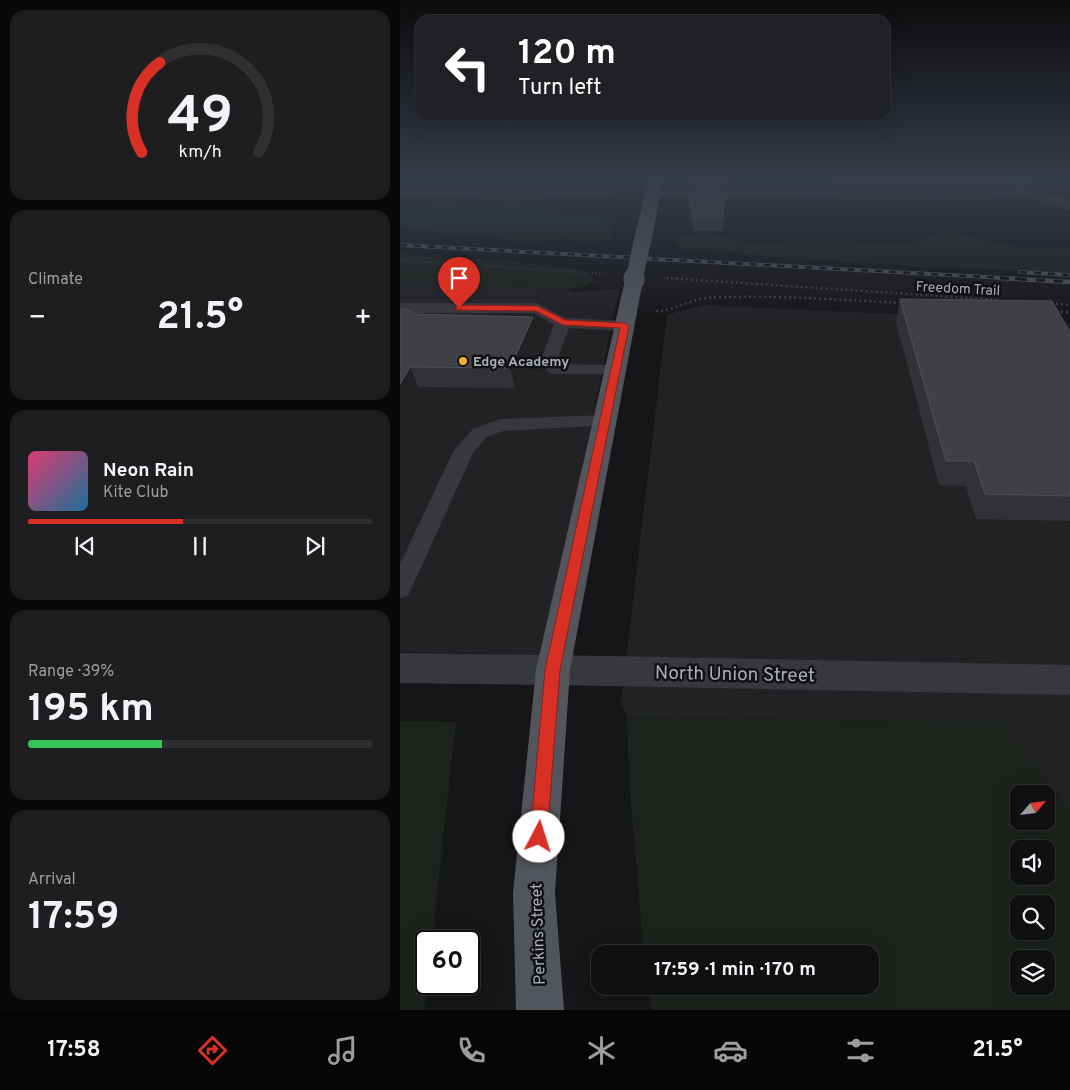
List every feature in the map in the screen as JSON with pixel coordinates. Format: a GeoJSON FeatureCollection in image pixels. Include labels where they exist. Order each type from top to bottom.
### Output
{"type":"FeatureCollection","features":[{"type":"Feature","properties":{"kind":"main road","name":"Perkins Street"},"geometry":{"type":"LineString","coordinates":[[540,1010],[534,893],[552,670],[645,227]]}},
{"type":"Feature","properties":{"kind":"street","name":"North Union Street"},"geometry":{"type":"LineString","coordinates":[[400,668],[1070,680]]}},
{"type":"Feature","properties":{"kind":"lane"},"geometry":{"type":"LineString","coordinates":[[400,308],[537,308],[563,323],[626,318]]}},
{"type":"Feature","properties":{"kind":"lane"},"geometry":{"type":"LineString","coordinates":[[563,323],[548,362],[555,369],[615,370]]}},
{"type":"Feature","properties":{"kind":"lane"},"geometry":{"type":"LineString","coordinates":[[401,587],[464,450],[480,433],[500,425],[605,421]]}},
{"type":"Feature","properties":{"kind":"path","name":"Freedom Trail"},"geometry":{"type":"LineString","coordinates":[[875,293],[1007,301]]}},
{"type":"Feature","properties":{"kind":"path"},"geometry":{"type":"LineString","coordinates":[[626,318],[668,310],[690,300],[708,298],[796,298],[908,303]]}},
{"type":"Feature","properties":{"kind":"path"},"geometry":{"type":"LineString","coordinates":[[1045,303],[1070,305]]}},
{"type":"Feature","properties":{"kind":"path"},"geometry":{"type":"LineString","coordinates":[[1051,311],[1070,312]]}},
{"type":"Feature","properties":{"kind":"shaded area"},"geometry":{"type":"Polygon","coordinates":[[[400,227],[612,227],[612,239],[591,243],[569,239],[519,242],[484,234],[400,229],[400,227]]]}},
{"type":"Feature","properties":{"kind":"shaded area"},"geometry":{"type":"Polygon","coordinates":[[[944,232],[978,237],[995,243],[1028,247],[1070,247],[1070,272],[925,267],[774,257],[711,250],[687,250],[676,244],[683,235],[711,234],[750,243],[814,241],[912,243],[927,236],[944,232]]]}},
{"type":"Feature","properties":{"kind":"shaded area"},"geometry":{"type":"Polygon","coordinates":[[[400,253],[432,257],[507,261],[585,270],[595,280],[572,289],[400,283],[400,253]]]}},
{"type":"Feature","properties":{"kind":"shaded area"},"geometry":{"type":"Polygon","coordinates":[[[400,283],[564,289],[574,292],[619,289],[544,655],[400,652],[400,283]]]}},
{"type":"Feature","properties":{"kind":"shaded area"},"geometry":{"type":"Polygon","coordinates":[[[704,305],[1045,321],[1070,324],[1070,810],[1055,791],[1055,785],[1050,785],[1000,723],[627,716],[621,702],[667,315],[704,305]]]}},
{"type":"Feature","properties":{"kind":"shaded area"},"geometry":{"type":"Polygon","coordinates":[[[627,716],[1000,723],[1050,785],[1010,785],[1010,830],[1055,830],[1055,791],[1070,810],[1070,1010],[652,1010],[649,995],[879,995],[879,945],[643,945],[629,781],[627,716]]]}},
{"type":"Feature","properties":{"kind":"shaded area"},"geometry":{"type":"Polygon","coordinates":[[[400,721],[456,722],[433,930],[415,930],[415,995],[426,995],[424,1010],[400,1010],[400,721]]]}},
{"type":"Feature","properties":{"kind":"building"},"geometry":{"type":"Polygon","coordinates":[[[900,299],[1052,301],[1070,332],[1070,496],[985,494],[974,461],[946,461],[900,299]]]}},
{"type":"Feature","properties":{"kind":"building","name":"Edge Academy"},"geometry":{"type":"Polygon","coordinates":[[[400,309],[407,309],[414,314],[533,317],[510,368],[410,367],[400,384],[400,309]]]}},
{"type":"Feature","properties":{"kind":"railway"},"geometry":{"type":"LineString","coordinates":[[400,245],[1022,279]]}},
{"type":"Feature","properties":{"kind":"railway"},"geometry":{"type":"LineString","coordinates":[[1020,272],[1070,275]]}},
{"type":"Feature","properties":{"kind":"railway"},"geometry":{"type":"LineString","coordinates":[[1000,278],[1070,282]]}},
{"type":"Feature","properties":{"kind":"place","name":"Edge Academy"},"geometry":{"type":"Point","coordinates":[463,361]}},
{"type":"Feature","properties":{"kind":"route"},"geometry":{"type":"LineString","coordinates":[[459,308],[537,308],[563,323],[625,326],[552,670],[539,837]]}}]}
